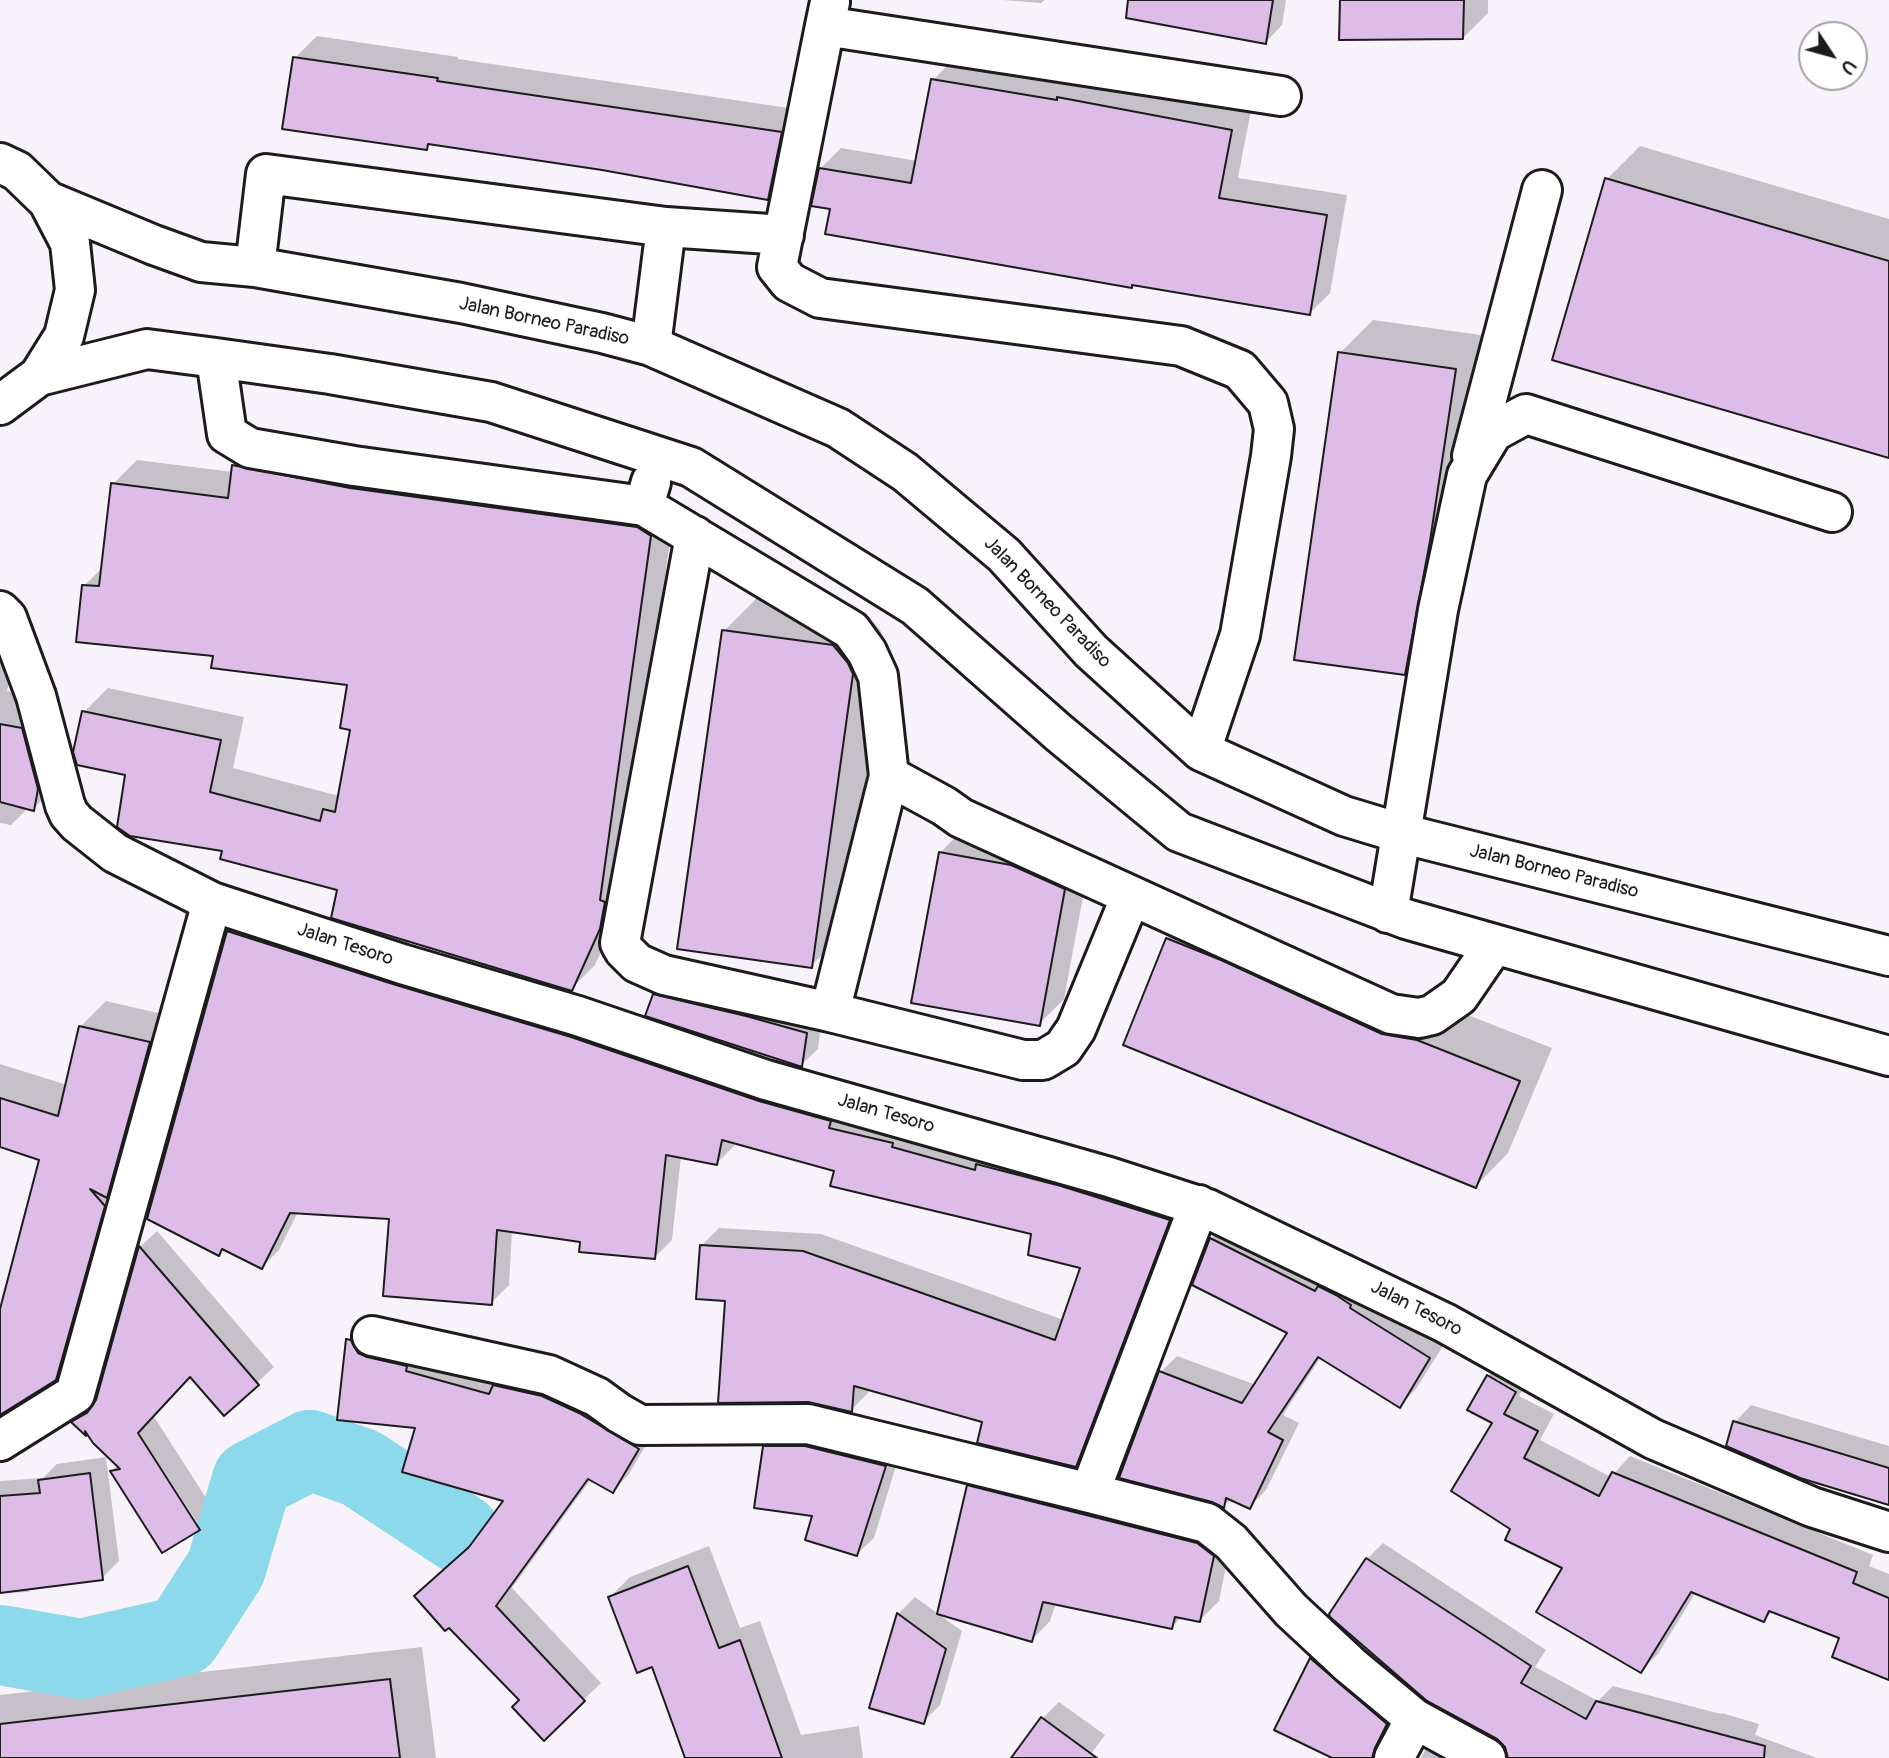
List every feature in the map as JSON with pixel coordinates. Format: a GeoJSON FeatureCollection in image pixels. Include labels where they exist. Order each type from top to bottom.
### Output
{"type":"FeatureCollection","features":[{"type":"Feature","properties":{"kind":"street"},"geometry":{"type":"LineString","coordinates":[[1201,751],[1240,635],[1273,443],[1274,429],[1268,403],[1240,370],[1181,346],[820,298],[789,282],[777,267],[827,13],[1281,96]]}},
{"type":"Feature","properties":{"kind":"street"},"geometry":{"type":"LineString","coordinates":[[0,163],[17,171],[48,201],[69,243],[75,290],[64,336],[39,376],[0,405]]}},
{"type":"Feature","properties":{"kind":"street"},"geometry":{"type":"LineString","coordinates":[[255,267],[266,174],[666,227],[784,235]]}},
{"type":"Feature","properties":{"kind":"street"},"geometry":{"type":"LineString","coordinates":[[1388,913],[1438,610],[1467,475],[1542,190]]}},
{"type":"Feature","properties":{"kind":"street","name":"Jalan Borneo Paradiso"},"geometry":{"type":"LineString","coordinates":[[48,201],[201,262],[255,267],[461,303],[602,332],[651,346],[838,428],[905,472],[1004,555],[1091,651],[1201,751],[1344,816],[1400,833],[1889,956]]}},
{"type":"Feature","properties":{"kind":"street"},"geometry":{"type":"LineString","coordinates":[[651,346],[666,227]]}},
{"type":"Feature","properties":{"kind":"street"},"geometry":{"type":"LineString","coordinates":[[39,376],[147,349],[216,358],[330,374],[491,402],[691,467],[915,606],[1059,733],[1179,832],[1388,913],[1875,1052]]}},
{"type":"Feature","properties":{"kind":"street"},"geometry":{"type":"LineString","coordinates":[[216,358],[227,434],[250,448],[354,466],[644,506],[851,630],[867,652],[878,676],[890,776],[830,1012]]}},
{"type":"Feature","properties":{"kind":"street"},"geometry":{"type":"LineString","coordinates":[[1467,475],[1493,432],[1526,414],[1832,512]]}},
{"type":"Feature","properties":{"kind":"street"},"geometry":{"type":"LineString","coordinates":[[644,506],[657,456]]}},
{"type":"Feature","properties":{"kind":"street"},"geometry":{"type":"LineString","coordinates":[[695,536],[620,943],[637,963],[664,975],[830,1012],[1023,1060],[1043,1060],[1063,1048],[1076,1029],[1131,896]]}},
{"type":"Feature","properties":{"kind":"street","name":"Jalan Tesoro"},"geometry":{"type":"LineString","coordinates":[[0,611],[7,618],[36,696],[69,814],[116,853],[212,902],[402,964],[578,1016],[766,1080],[1110,1177],[1199,1205],[1445,1322],[1653,1440],[1812,1507],[1889,1532]]}},
{"type":"Feature","properties":{"kind":"street"},"geometry":{"type":"LineString","coordinates":[[890,776],[961,818],[1391,1014],[1419,1018],[1432,1015],[1459,996],[1494,944]]}},
{"type":"Feature","properties":{"kind":"street"},"geometry":{"type":"LineString","coordinates":[[0,1441],[75,1394],[212,902]]}},
{"type":"Feature","properties":{"kind":"street"},"geometry":{"type":"LineString","coordinates":[[1094,1494],[1096,1476],[1199,1205]]}},
{"type":"Feature","properties":{"kind":"street"},"geometry":{"type":"LineString","coordinates":[[372,1336],[548,1375],[597,1397],[640,1425],[808,1424],[1207,1523],[1231,1542],[1291,1610],[1350,1665],[1415,1719],[1486,1758]]}},
{"type":"Feature","properties":{"kind":"street"},"geometry":{"type":"LineString","coordinates":[[1394,1758],[1415,1719]]}},
{"type":"Feature","properties":{"kind":"building"},"geometry":{"type":"Polygon","coordinates":[[[1128,0],[1273,0],[1266,44],[1126,18],[1128,0]]]}},
{"type":"Feature","properties":{"kind":"building"},"geometry":{"type":"Polygon","coordinates":[[[1340,0],[1464,0],[1463,39],[1339,40],[1340,0]]]}},
{"type":"Feature","properties":{"kind":"building"},"geometry":{"type":"Polygon","coordinates":[[[293,57],[782,132],[768,200],[602,170],[428,144],[427,150],[282,129],[293,57]]]}},
{"type":"Feature","properties":{"kind":"building"},"geometry":{"type":"Polygon","coordinates":[[[931,79],[1057,100],[1057,97],[1232,130],[1219,198],[1327,215],[1310,315],[1132,285],[1132,288],[825,234],[830,209],[811,206],[819,168],[911,183],[931,79]]]}},
{"type":"Feature","properties":{"kind":"building"},"geometry":{"type":"Polygon","coordinates":[[[1605,178],[1889,261],[1889,458],[1552,360],[1605,178]]]}},
{"type":"Feature","properties":{"kind":"building"},"geometry":{"type":"Polygon","coordinates":[[[1338,352],[1456,369],[1430,541],[1405,675],[1294,660],[1338,352]]]}},
{"type":"Feature","properties":{"kind":"building"},"geometry":{"type":"Polygon","coordinates":[[[232,465],[350,488],[637,527],[651,536],[600,900],[605,902],[600,929],[572,991],[331,918],[337,890],[220,859],[222,851],[130,836],[117,827],[125,775],[77,765],[73,752],[82,711],[221,740],[210,792],[320,821],[323,809],[335,812],[350,730],[340,728],[347,685],[211,668],[213,656],[76,642],[82,585],[99,586],[111,483],[228,498],[232,465]]]}},
{"type":"Feature","properties":{"kind":"building"},"geometry":{"type":"Polygon","coordinates":[[[722,630],[833,645],[848,663],[853,674],[812,968],[677,949],[722,630]]]}},
{"type":"Feature","properties":{"kind":"building"},"geometry":{"type":"Polygon","coordinates":[[[0,724],[22,728],[38,789],[34,811],[0,802],[0,724]]]}},
{"type":"Feature","properties":{"kind":"building"},"geometry":{"type":"Polygon","coordinates":[[[939,852],[1011,865],[1065,889],[1040,1026],[911,1003],[939,852]]]}},
{"type":"Feature","properties":{"kind":"building"},"geometry":{"type":"Polygon","coordinates":[[[227,931],[571,1037],[759,1101],[831,1121],[829,1128],[893,1143],[892,1147],[975,1170],[976,1164],[1061,1186],[1170,1220],[1076,1467],[977,1443],[982,1422],[854,1386],[852,1412],[808,1402],[718,1403],[725,1301],[696,1299],[700,1245],[803,1251],[1055,1340],[1080,1268],[1028,1255],[1031,1234],[830,1186],[834,1171],[722,1140],[717,1165],[666,1155],[655,1259],[579,1252],[580,1242],[497,1230],[492,1305],[383,1296],[389,1219],[290,1213],[262,1269],[222,1249],[219,1256],[147,1219],[227,931]]]}},
{"type":"Feature","properties":{"kind":"building"},"geometry":{"type":"Polygon","coordinates":[[[1166,938],[1221,960],[1382,1034],[1417,1040],[1520,1081],[1476,1188],[1123,1045],[1166,938]]]}},
{"type":"Feature","properties":{"kind":"building"},"geometry":{"type":"Polygon","coordinates":[[[653,994],[807,1033],[802,1067],[645,1016],[653,994]]]}},
{"type":"Feature","properties":{"kind":"building"},"geometry":{"type":"Polygon","coordinates":[[[79,1026],[150,1042],[107,1198],[90,1189],[105,1206],[56,1380],[0,1415],[0,1309],[39,1160],[0,1147],[0,1098],[58,1116],[79,1026]]]}},
{"type":"Feature","properties":{"kind":"building"},"geometry":{"type":"Polygon","coordinates":[[[1210,1238],[1315,1291],[1318,1286],[1336,1295],[1351,1305],[1350,1308],[1430,1358],[1400,1408],[1318,1357],[1268,1432],[1283,1440],[1250,1509],[1226,1498],[1224,1508],[1212,1502],[1119,1478],[1159,1371],[1242,1403],[1287,1333],[1192,1285],[1210,1238]]]}},
{"type":"Feature","properties":{"kind":"building"},"geometry":{"type":"Polygon","coordinates":[[[139,1246],[259,1385],[224,1416],[190,1377],[138,1433],[200,1530],[162,1553],[110,1471],[120,1469],[93,1443],[85,1431],[86,1436],[71,1422],[87,1413],[96,1400],[139,1246]]]}},
{"type":"Feature","properties":{"kind":"building"},"geometry":{"type":"Polygon","coordinates":[[[346,1339],[351,1340],[358,1353],[407,1366],[406,1371],[489,1394],[493,1385],[542,1396],[579,1413],[639,1449],[613,1493],[588,1479],[496,1606],[585,1701],[544,1741],[512,1707],[519,1700],[449,1628],[445,1631],[414,1596],[469,1547],[503,1501],[402,1472],[415,1428],[337,1420],[346,1339]]]}},
{"type":"Feature","properties":{"kind":"building"},"geometry":{"type":"Polygon","coordinates":[[[1487,1375],[1516,1392],[1504,1414],[1538,1431],[1524,1458],[1599,1496],[1612,1472],[1857,1572],[1853,1583],[1889,1598],[1889,1680],[1832,1657],[1839,1638],[1769,1611],[1764,1622],[1691,1592],[1641,1673],[1536,1612],[1562,1568],[1505,1540],[1510,1529],[1451,1491],[1492,1423],[1467,1410],[1487,1375]]]}},
{"type":"Feature","properties":{"kind":"building"},"geometry":{"type":"Polygon","coordinates":[[[1733,1421],[1889,1468],[1889,1505],[1800,1478],[1726,1446],[1733,1421]]]}},
{"type":"Feature","properties":{"kind":"building"},"geometry":{"type":"Polygon","coordinates":[[[763,1446],[805,1446],[886,1466],[857,1556],[805,1540],[812,1516],[754,1508],[763,1446]]]}},
{"type":"Feature","properties":{"kind":"building"},"geometry":{"type":"Polygon","coordinates":[[[90,1473],[103,1580],[0,1593],[0,1496],[40,1493],[38,1480],[90,1473]]]}},
{"type":"Feature","properties":{"kind":"building"},"geometry":{"type":"Polygon","coordinates":[[[967,1485],[1197,1543],[1214,1556],[1200,1622],[1175,1617],[1172,1629],[1043,1602],[1032,1642],[937,1614],[967,1485]]]}},
{"type":"Feature","properties":{"kind":"building"},"geometry":{"type":"Polygon","coordinates":[[[1366,1558],[1531,1666],[1521,1683],[1586,1719],[1596,1701],[1765,1746],[1764,1758],[1508,1758],[1505,1747],[1497,1739],[1427,1701],[1330,1617],[1329,1614],[1366,1558]]]}},
{"type":"Feature","properties":{"kind":"building"},"geometry":{"type":"Polygon","coordinates":[[[688,1566],[719,1648],[740,1640],[782,1758],[685,1758],[652,1667],[637,1673],[608,1597],[688,1566]]]}},
{"type":"Feature","properties":{"kind":"building"},"geometry":{"type":"Polygon","coordinates":[[[897,1613],[946,1649],[924,1724],[869,1708],[897,1613]]]}},
{"type":"Feature","properties":{"kind":"building"},"geometry":{"type":"Polygon","coordinates":[[[1310,1658],[1387,1724],[1372,1758],[1332,1758],[1274,1730],[1310,1658]]]}},
{"type":"Feature","properties":{"kind":"building"},"geometry":{"type":"Polygon","coordinates":[[[390,1679],[400,1758],[0,1758],[0,1724],[390,1679]]]}},
{"type":"Feature","properties":{"kind":"building"},"geometry":{"type":"Polygon","coordinates":[[[1041,1717],[1097,1758],[1011,1758],[1041,1717]]]}},
{"type":"Feature","properties":{"kind":"waterway"},"geometry":{"type":"LineString","coordinates":[[0,1645],[81,1659],[182,1636],[226,1568],[252,1480],[310,1450],[361,1468],[461,1534]]}}]}
